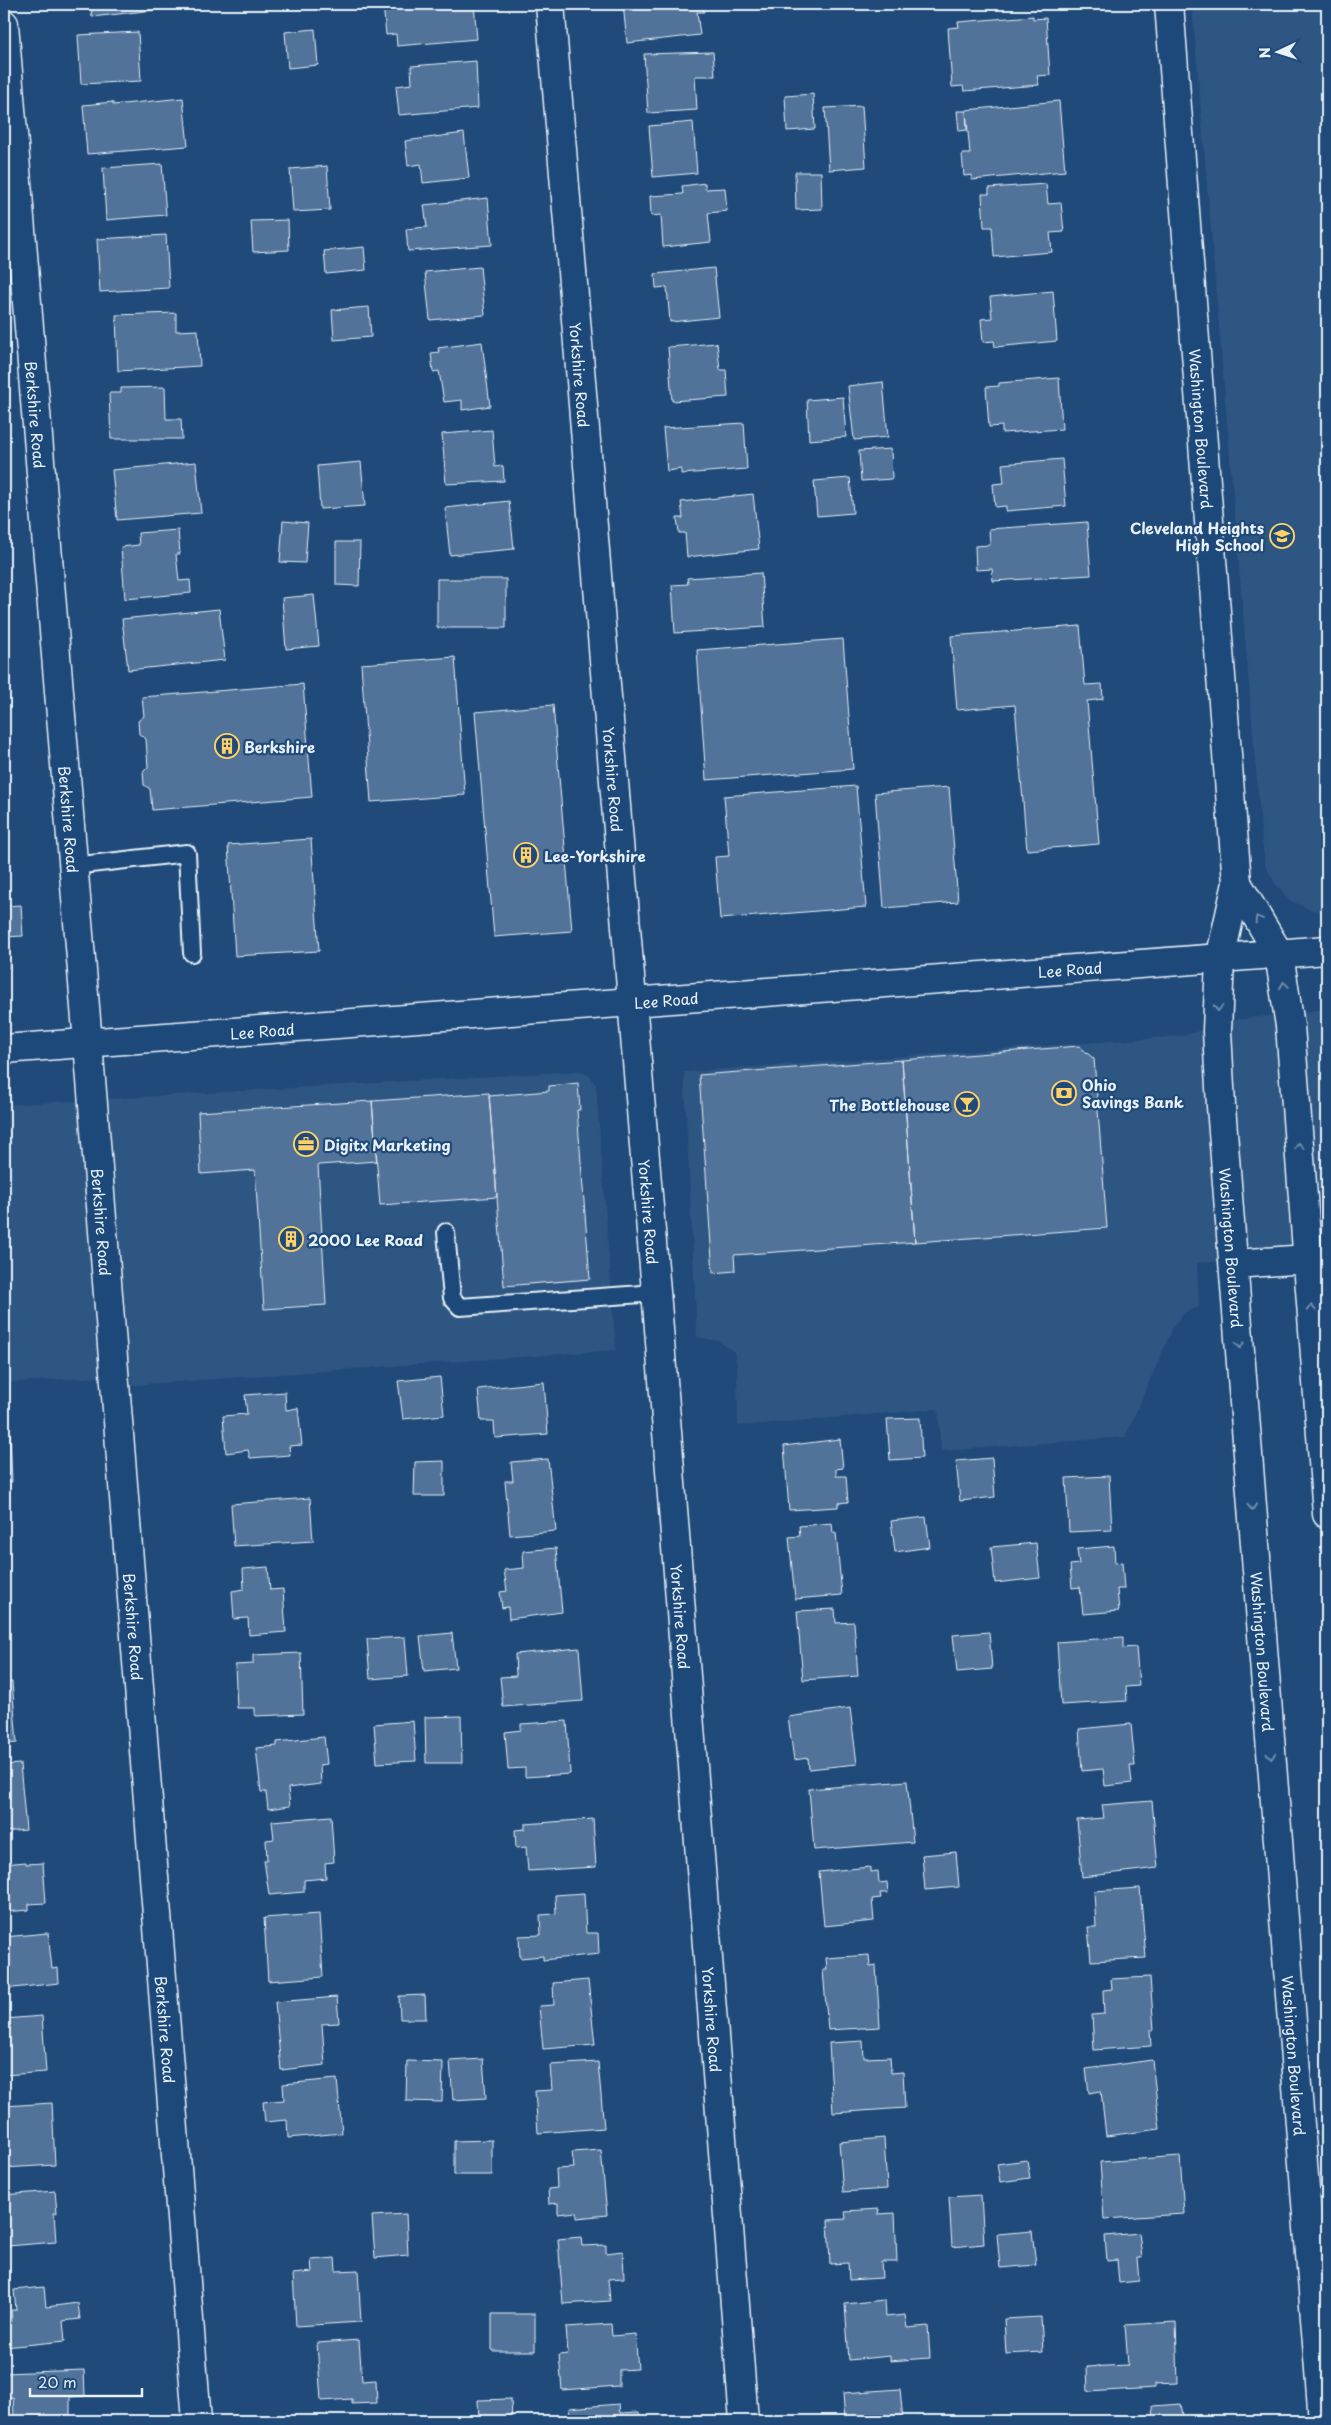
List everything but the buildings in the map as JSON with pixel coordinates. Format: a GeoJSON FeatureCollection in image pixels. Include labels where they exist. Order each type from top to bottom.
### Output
{"type":"FeatureCollection","features":[{"type":"Feature","properties":{"kind":"street","name":"Yorkshire Road"},"geometry":{"type":"LineString","coordinates":[[550,4],[656,1294],[744,2421]]}},
{"type":"Feature","properties":{"kind":"street","name":"Washington Boulevard"},"geometry":{"type":"LineString","coordinates":[[1169,4],[1237,883],[1220,959],[1217,1031],[1322,2421]]}},
{"type":"Feature","properties":{"kind":"street","name":"Berkshire Road"},"geometry":{"type":"LineString","coordinates":[[4,24],[88,1043],[197,2421]]}},
{"type":"Feature","properties":{"kind":"street","name":"Washington Boulevard"},"geometry":{"type":"LineString","coordinates":[[1237,883],[1279,954],[1290,1026],[1327,1514]]}},
{"type":"Feature","properties":{"kind":"street","name":"Lee Road"},"geometry":{"type":"LineString","coordinates":[[4,1049],[1327,950]]}},
{"type":"Feature","properties":{"kind":"street"},"geometry":{"type":"LineString","coordinates":[[1234,1264],[1307,1259]]}},
{"type":"Feature","properties":{"kind":"lane"},"geometry":{"type":"LineString","coordinates":[[73,866],[187,853],[192,953]]}},
{"type":"Feature","properties":{"kind":"lane"},"geometry":{"type":"LineString","coordinates":[[446,1232],[452,1298],[460,1307],[656,1294]]}},
{"type":"Feature","properties":{"kind":"shaded area","name":"Cleveland Heights High School"},"geometry":{"type":"Polygon","coordinates":[[[1192,4],[1327,4],[1327,912],[1309,909],[1289,900],[1275,883],[1265,865],[1192,4]]]}},
{"type":"Feature","properties":{"kind":"shaded area"},"geometry":{"type":"Polygon","coordinates":[[[1327,1009],[1327,1254],[1197,1263],[1199,1307],[1185,1312],[1174,1325],[1125,1437],[941,1451],[938,1410],[936,1409],[738,1426],[737,1365],[734,1352],[719,1341],[697,1337],[684,1072],[1182,1036],[1234,1020],[1327,1009]]]}},
{"type":"Feature","properties":{"kind":"shaded area"},"geometry":{"type":"Polygon","coordinates":[[[578,1071],[589,1075],[596,1085],[616,1350],[132,1385],[131,1375],[4,1383],[4,1105],[578,1071]]]}},
{"type":"Feature","properties":{"kind":"place","name":"Cleveland Heights High School"},"geometry":{"type":"Point","coordinates":[1282,536]}},
{"type":"Feature","properties":{"kind":"place","name":"Berkshire"},"geometry":{"type":"Point","coordinates":[227,746]}},
{"type":"Feature","properties":{"kind":"place","name":"Lee-Yorkshire"},"geometry":{"type":"Point","coordinates":[526,855]}},
{"type":"Feature","properties":{"kind":"place","name":"Ohio Savings Bank"},"geometry":{"type":"Point","coordinates":[1064,1093]}},
{"type":"Feature","properties":{"kind":"place","name":"The Bottlehouse"},"geometry":{"type":"Point","coordinates":[967,1104]}},
{"type":"Feature","properties":{"kind":"place","name":"Digitx Marketing"},"geometry":{"type":"Point","coordinates":[306,1144]}},
{"type":"Feature","properties":{"kind":"place","name":"2000 Lee Road"},"geometry":{"type":"Point","coordinates":[291,1239]}}]}
